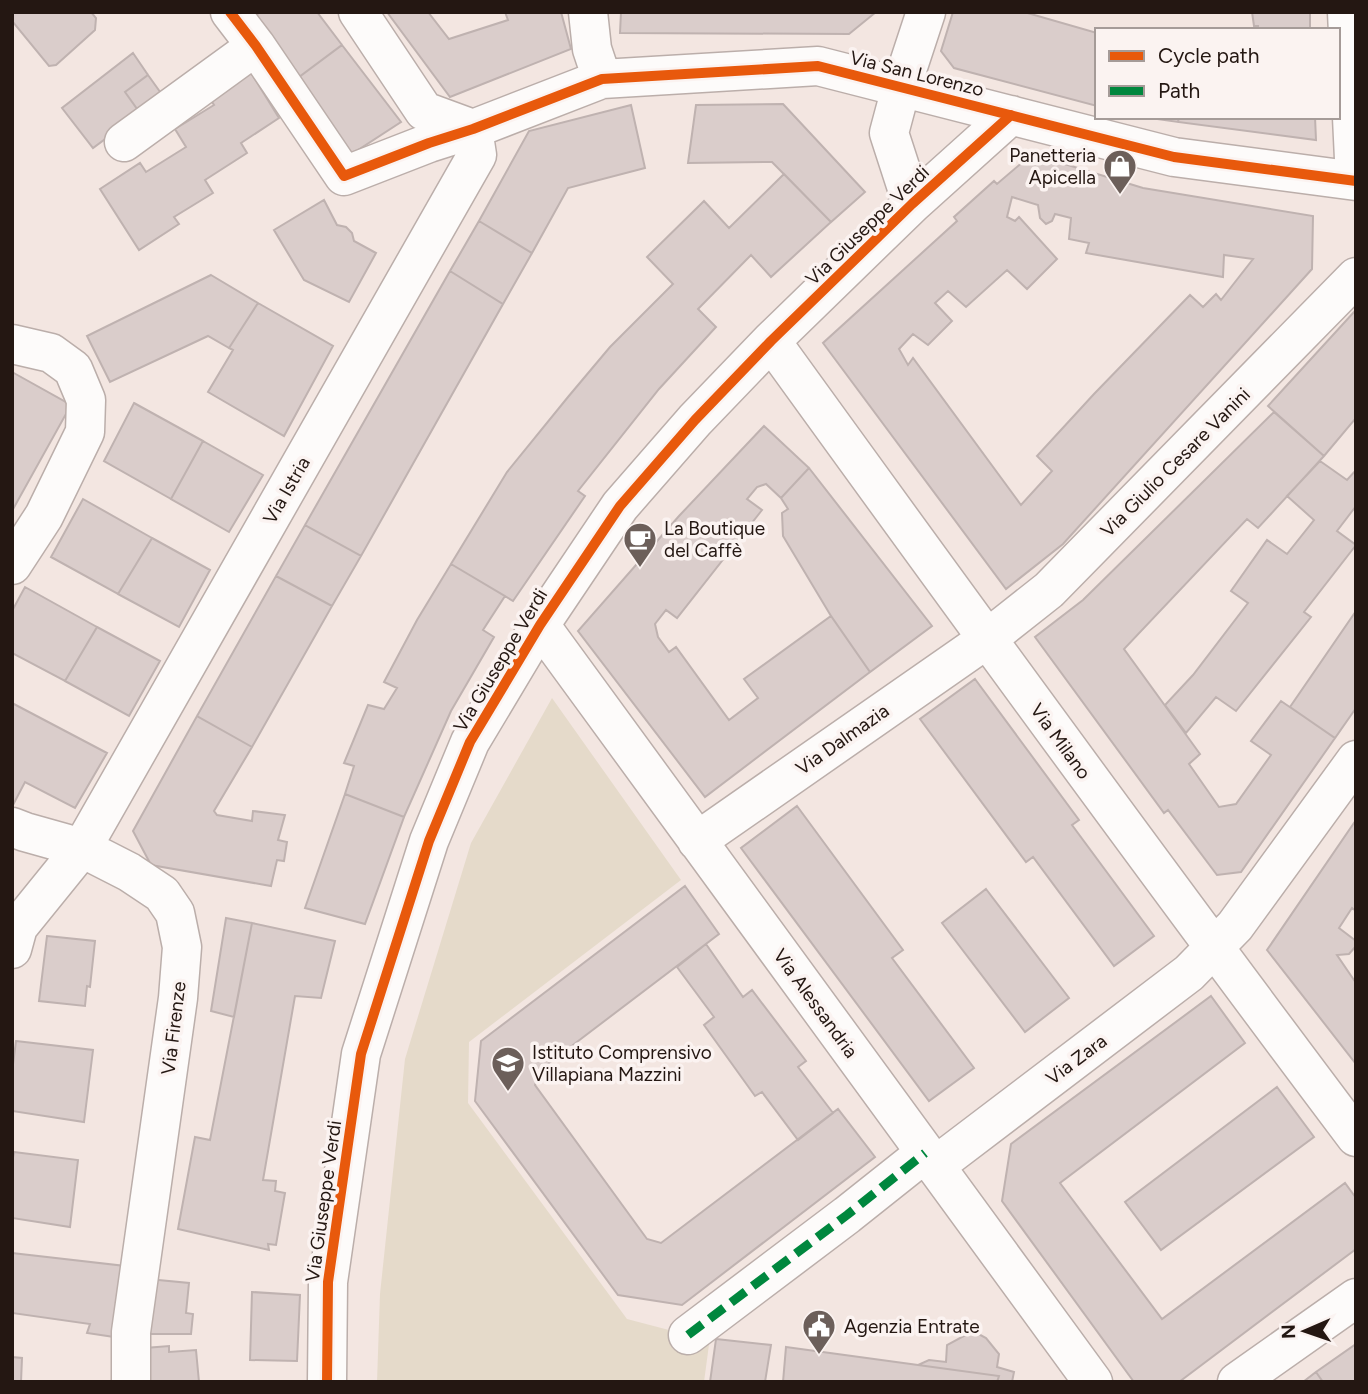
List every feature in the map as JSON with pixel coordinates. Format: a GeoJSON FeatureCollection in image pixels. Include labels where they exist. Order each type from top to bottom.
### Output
{"type":"FeatureCollection","features":[{"type":"Feature","properties":{"kind":"street"},"geometry":{"type":"LineString","coordinates":[[124,142],[257,46],[230,12]]}},
{"type":"Feature","properties":{"kind":"street"},"geometry":{"type":"LineString","coordinates":[[358,12],[424,111],[473,129]]}},
{"type":"Feature","properties":{"kind":"street"},"geometry":{"type":"LineString","coordinates":[[588,12],[592,49],[602,79]]}},
{"type":"Feature","properties":{"kind":"street"},"geometry":{"type":"LineString","coordinates":[[912,204],[889,134],[926,12]]}},
{"type":"Feature","properties":{"kind":"street"},"geometry":{"type":"LineString","coordinates":[[1346,12],[1355,181]]}},
{"type":"Feature","properties":{"kind":"street","name":"Via San Lorenzo"},"geometry":{"type":"LineString","coordinates":[[257,46],[344,176],[602,79],[818,66],[1174,158],[1355,181]]}},
{"type":"Feature","properties":{"kind":"street","name":"Via Giuseppe Verdi"},"geometry":{"type":"LineString","coordinates":[[327,1382],[328,1282],[361,1054],[429,841],[470,742],[540,625],[620,506],[695,420],[771,341],[912,204],[1011,115]]}},
{"type":"Feature","properties":{"kind":"street","name":"Via Istria"},"geometry":{"type":"LineString","coordinates":[[82,848],[477,155],[473,129]]}},
{"type":"Feature","properties":{"kind":"street","name":"Via Giulio Cesare Vanini"},"geometry":{"type":"LineString","coordinates":[[987,639],[1049,590],[1356,276]]}},
{"type":"Feature","properties":{"kind":"street","name":"Via Milano"},"geometry":{"type":"LineString","coordinates":[[771,341],[1214,948],[1356,1137]]}},
{"type":"Feature","properties":{"kind":"street"},"geometry":{"type":"LineString","coordinates":[[12,344],[51,353],[73,369],[86,400],[85,432],[44,516],[12,565]]}},
{"type":"Feature","properties":{"kind":"street","name":"Via Alessandria"},"geometry":{"type":"LineString","coordinates":[[540,625],[1093,1382]]}},
{"type":"Feature","properties":{"kind":"street","name":"Via Dalmazia"},"geometry":{"type":"LineString","coordinates":[[697,841],[987,639]]}},
{"type":"Feature","properties":{"kind":"street","name":"Via Zara"},"geometry":{"type":"LineString","coordinates":[[688,1335],[1189,973],[1235,926],[1356,760]]}},
{"type":"Feature","properties":{"kind":"street","name":"Via Firenze"},"geometry":{"type":"LineString","coordinates":[[12,827],[82,848],[129,872],[162,894],[175,913],[182,947],[178,998],[131,1332],[131,1382]]}},
{"type":"Feature","properties":{"kind":"street"},"geometry":{"type":"LineString","coordinates":[[12,949],[18,927],[82,848]]}},
{"type":"Feature","properties":{"kind":"street"},"geometry":{"type":"LineString","coordinates":[[1237,1382],[1356,1298]]}},
{"type":"Feature","properties":{"kind":"shaded area"},"geometry":{"type":"Polygon","coordinates":[[[552,698],[681,880],[469,1042],[468,1103],[627,1319],[688,1335],[710,1337],[704,1382],[377,1382],[380,1294],[405,1059],[471,843],[552,698]]]}},
{"type":"Feature","properties":{"kind":"building"},"geometry":{"type":"Polygon","coordinates":[[[12,12],[91,12],[96,18],[95,30],[56,65],[49,66],[12,21],[12,12]]]}},
{"type":"Feature","properties":{"kind":"building"},"geometry":{"type":"Polygon","coordinates":[[[260,12],[317,12],[342,45],[299,77],[255,16],[260,12]]]}},
{"type":"Feature","properties":{"kind":"building"},"geometry":{"type":"Polygon","coordinates":[[[387,12],[428,12],[449,39],[508,20],[505,12],[561,12],[571,49],[450,97],[387,12]]]}},
{"type":"Feature","properties":{"kind":"building"},"geometry":{"type":"Polygon","coordinates":[[[621,12],[876,12],[849,34],[620,33],[621,12]]]}},
{"type":"Feature","properties":{"kind":"building"},"geometry":{"type":"Polygon","coordinates":[[[953,12],[1024,12],[1095,32],[1095,105],[954,68],[941,51],[953,12]]]}},
{"type":"Feature","properties":{"kind":"building"},"geometry":{"type":"Polygon","coordinates":[[[1252,12],[1310,12],[1310,28],[1254,26],[1252,12]]]}},
{"type":"Feature","properties":{"kind":"building"},"geometry":{"type":"Polygon","coordinates":[[[342,45],[401,122],[341,161],[299,77],[342,45]]]}},
{"type":"Feature","properties":{"kind":"building"},"geometry":{"type":"Polygon","coordinates":[[[133,53],[148,75],[125,92],[140,113],[93,148],[62,108],[133,53]]]}},
{"type":"Feature","properties":{"kind":"building"},"geometry":{"type":"Polygon","coordinates":[[[250,71],[279,118],[241,143],[247,153],[205,180],[213,193],[174,217],[179,224],[139,250],[100,189],[140,163],[146,172],[186,147],[175,129],[214,105],[209,97],[250,71]]]}},
{"type":"Feature","properties":{"kind":"building"},"geometry":{"type":"Polygon","coordinates":[[[148,75],[163,96],[140,113],[125,92],[148,75]]]}},
{"type":"Feature","properties":{"kind":"building"},"geometry":{"type":"Polygon","coordinates":[[[783,104],[865,192],[831,222],[772,162],[688,163],[696,105],[783,104]]]}},
{"type":"Feature","properties":{"kind":"building"},"geometry":{"type":"Polygon","coordinates":[[[631,105],[645,168],[568,188],[532,253],[479,221],[529,131],[631,105]]]}},
{"type":"Feature","properties":{"kind":"building"},"geometry":{"type":"Polygon","coordinates":[[[1157,119],[1179,119],[1178,122],[1157,119]]]}},
{"type":"Feature","properties":{"kind":"building"},"geometry":{"type":"Polygon","coordinates":[[[1179,119],[1315,119],[1316,140],[1178,122],[1179,119]]]}},
{"type":"Feature","properties":{"kind":"building"},"geometry":{"type":"Polygon","coordinates":[[[1032,154],[1143,188],[1313,216],[1312,269],[1063,544],[1006,589],[823,343],[957,221],[954,217],[994,181],[997,184],[1032,154]],[[1012,197],[1007,217],[1015,221],[1019,217],[1057,259],[1027,289],[1007,270],[966,307],[948,291],[935,303],[952,321],[928,345],[913,334],[899,349],[908,365],[913,358],[1021,505],[1052,471],[1037,456],[1094,394],[1190,295],[1203,307],[1216,294],[1221,300],[1253,259],[1224,255],[1223,277],[1086,253],[1089,243],[1069,239],[1071,218],[1055,214],[1052,221],[1046,224],[1040,218],[1038,205],[1012,197]]]}},
{"type":"Feature","properties":{"kind":"building"},"geometry":{"type":"Polygon","coordinates":[[[784,174],[831,222],[771,277],[751,255],[698,309],[716,327],[659,389],[578,491],[585,496],[513,601],[451,564],[507,472],[610,347],[673,284],[647,257],[704,201],[729,228],[784,174]]]}},
{"type":"Feature","properties":{"kind":"building"},"geometry":{"type":"Polygon","coordinates":[[[324,200],[337,225],[346,227],[352,233],[354,241],[376,253],[349,302],[304,280],[274,230],[324,200]]]}},
{"type":"Feature","properties":{"kind":"building"},"geometry":{"type":"Polygon","coordinates":[[[479,221],[532,253],[503,304],[450,271],[479,221]]]}},
{"type":"Feature","properties":{"kind":"building"},"geometry":{"type":"Polygon","coordinates":[[[450,271],[503,304],[361,556],[305,525],[450,271]]]}},
{"type":"Feature","properties":{"kind":"building"},"geometry":{"type":"Polygon","coordinates":[[[211,275],[258,303],[229,348],[208,336],[110,382],[87,336],[211,275]]]}},
{"type":"Feature","properties":{"kind":"building"},"geometry":{"type":"Polygon","coordinates":[[[258,303],[333,346],[284,436],[208,392],[233,350],[229,348],[258,303]]]}},
{"type":"Feature","properties":{"kind":"building"},"geometry":{"type":"Polygon","coordinates":[[[1354,312],[1356,418],[1324,456],[1268,406],[1354,312]]]}},
{"type":"Feature","properties":{"kind":"building"},"geometry":{"type":"Polygon","coordinates":[[[12,372],[71,405],[12,511],[12,372]]]}},
{"type":"Feature","properties":{"kind":"building"},"geometry":{"type":"Polygon","coordinates":[[[134,403],[203,441],[171,499],[104,461],[134,403]]]}},
{"type":"Feature","properties":{"kind":"building"},"geometry":{"type":"Polygon","coordinates":[[[1274,412],[1324,456],[1258,528],[1247,519],[1124,649],[1200,754],[1189,764],[1219,807],[1236,804],[1271,755],[1251,741],[1281,701],[1335,738],[1241,872],[1217,875],[1168,810],[1164,813],[1035,637],[1083,600],[1274,412]]]}},
{"type":"Feature","properties":{"kind":"building"},"geometry":{"type":"Polygon","coordinates":[[[764,426],[809,468],[781,498],[766,484],[757,487],[747,499],[762,510],[677,618],[666,610],[655,624],[658,637],[669,652],[676,647],[729,720],[758,698],[744,679],[831,616],[870,672],[705,797],[578,631],[679,516],[764,426]]]}},
{"type":"Feature","properties":{"kind":"building"},"geometry":{"type":"Polygon","coordinates":[[[203,441],[263,475],[229,532],[171,499],[203,441]]]}},
{"type":"Feature","properties":{"kind":"building"},"geometry":{"type":"Polygon","coordinates":[[[1320,461],[1347,480],[1356,470],[1356,506],[1337,531],[1356,545],[1304,612],[1311,617],[1236,711],[1216,697],[1186,733],[1165,705],[1193,675],[1248,603],[1231,591],[1267,540],[1287,554],[1314,520],[1287,496],[1320,461]]]}},
{"type":"Feature","properties":{"kind":"building"},"geometry":{"type":"Polygon","coordinates":[[[809,468],[932,626],[870,672],[831,616],[783,536],[782,513],[788,509],[781,498],[809,468]]]}},
{"type":"Feature","properties":{"kind":"building"},"geometry":{"type":"Polygon","coordinates":[[[83,499],[152,538],[118,594],[51,557],[83,499]]]}},
{"type":"Feature","properties":{"kind":"building"},"geometry":{"type":"Polygon","coordinates":[[[305,525],[361,556],[332,606],[276,576],[305,525]]]}},
{"type":"Feature","properties":{"kind":"building"},"geometry":{"type":"Polygon","coordinates":[[[152,538],[210,570],[179,627],[118,594],[152,538]]]}},
{"type":"Feature","properties":{"kind":"building"},"geometry":{"type":"Polygon","coordinates":[[[451,564],[505,596],[483,630],[494,637],[451,711],[404,817],[345,794],[354,766],[344,763],[368,705],[384,709],[397,688],[384,682],[451,564]]]}},
{"type":"Feature","properties":{"kind":"building"},"geometry":{"type":"Polygon","coordinates":[[[276,576],[332,606],[252,747],[197,716],[276,576]]]}},
{"type":"Feature","properties":{"kind":"building"},"geometry":{"type":"Polygon","coordinates":[[[25,587],[97,627],[65,681],[12,653],[12,611],[25,587]]]}},
{"type":"Feature","properties":{"kind":"building"},"geometry":{"type":"Polygon","coordinates":[[[1356,611],[1356,708],[1335,738],[1290,707],[1356,611]]]}},
{"type":"Feature","properties":{"kind":"building"},"geometry":{"type":"Polygon","coordinates":[[[97,627],[160,661],[129,716],[65,681],[97,627]]]}},
{"type":"Feature","properties":{"kind":"building"},"geometry":{"type":"Polygon","coordinates":[[[975,679],[1079,820],[1072,825],[1154,936],[1114,966],[1033,857],[1026,862],[920,719],[975,679]]]}},
{"type":"Feature","properties":{"kind":"building"},"geometry":{"type":"Polygon","coordinates":[[[12,703],[107,753],[75,808],[25,782],[12,805],[12,703]]]}},
{"type":"Feature","properties":{"kind":"building"},"geometry":{"type":"Polygon","coordinates":[[[197,716],[252,747],[214,811],[217,815],[252,821],[253,811],[285,815],[278,840],[287,842],[284,861],[277,860],[271,886],[151,865],[133,831],[197,716]]]}},
{"type":"Feature","properties":{"kind":"building"},"geometry":{"type":"Polygon","coordinates":[[[345,794],[404,817],[365,924],[305,908],[345,794]]]}},
{"type":"Feature","properties":{"kind":"building"},"geometry":{"type":"Polygon","coordinates":[[[797,806],[903,950],[892,958],[974,1068],[929,1101],[741,848],[797,806]]]}},
{"type":"Feature","properties":{"kind":"building"},"geometry":{"type":"Polygon","coordinates":[[[1356,820],[1356,911],[1352,908],[1339,928],[1356,941],[1356,946],[1349,954],[1337,955],[1356,983],[1356,1064],[1267,950],[1356,820]]]}},
{"type":"Feature","properties":{"kind":"building","name":"Istituto Comprensivo Villapiana Mazzini"},"geometry":{"type":"Polygon","coordinates":[[[685,886],[719,934],[540,1070],[535,1085],[647,1239],[661,1243],[838,1109],[875,1157],[682,1305],[618,1295],[475,1101],[481,1041],[685,886]]]}},
{"type":"Feature","properties":{"kind":"building"},"geometry":{"type":"Polygon","coordinates":[[[986,889],[1069,998],[1025,1032],[942,923],[986,889]]]}},
{"type":"Feature","properties":{"kind":"building"},"geometry":{"type":"Polygon","coordinates":[[[226,918],[252,923],[234,1017],[211,1011],[226,918]]]}},
{"type":"Feature","properties":{"kind":"building"},"geometry":{"type":"Polygon","coordinates":[[[252,923],[335,941],[321,998],[295,996],[263,1180],[276,1181],[275,1191],[285,1193],[276,1245],[268,1244],[269,1250],[178,1229],[195,1137],[210,1140],[252,923]]]}},
{"type":"Feature","properties":{"kind":"building"},"geometry":{"type":"Polygon","coordinates":[[[47,936],[95,941],[85,1006],[39,1001],[47,936]]]}},
{"type":"Feature","properties":{"kind":"building"},"geometry":{"type":"Polygon","coordinates":[[[706,944],[743,997],[752,990],[806,1061],[798,1067],[833,1113],[798,1140],[762,1092],[755,1096],[704,1025],[714,1017],[677,967],[706,944]]]}},
{"type":"Feature","properties":{"kind":"building"},"geometry":{"type":"Polygon","coordinates":[[[1211,996],[1245,1043],[1060,1183],[1162,1319],[1345,1183],[1356,1198],[1356,1249],[1179,1382],[1134,1382],[1002,1201],[1011,1144],[1211,996]]]}},
{"type":"Feature","properties":{"kind":"building"},"geometry":{"type":"Polygon","coordinates":[[[16,1041],[93,1050],[84,1122],[12,1111],[12,1072],[16,1041]]]}},
{"type":"Feature","properties":{"kind":"building"},"geometry":{"type":"Polygon","coordinates":[[[1277,1087],[1314,1137],[1161,1250],[1125,1202],[1277,1087]]]}},
{"type":"Feature","properties":{"kind":"building"},"geometry":{"type":"Polygon","coordinates":[[[14,1152],[78,1160],[70,1227],[12,1218],[14,1152]]]}},
{"type":"Feature","properties":{"kind":"building"},"geometry":{"type":"Polygon","coordinates":[[[12,1253],[125,1266],[121,1338],[87,1333],[90,1324],[12,1313],[12,1253]]]}},
{"type":"Feature","properties":{"kind":"building"},"geometry":{"type":"Polygon","coordinates":[[[148,1279],[189,1283],[186,1313],[193,1314],[191,1334],[147,1334],[148,1279]]]}},
{"type":"Feature","properties":{"kind":"building"},"geometry":{"type":"Polygon","coordinates":[[[252,1292],[300,1295],[297,1361],[250,1360],[252,1292]]]}},
{"type":"Feature","properties":{"kind":"building"},"geometry":{"type":"Polygon","coordinates":[[[973,1331],[986,1338],[999,1354],[997,1367],[1014,1372],[1012,1382],[997,1382],[999,1376],[918,1365],[929,1360],[946,1362],[947,1345],[973,1331]]]}},
{"type":"Feature","properties":{"kind":"building"},"geometry":{"type":"Polygon","coordinates":[[[716,1339],[771,1345],[765,1382],[710,1382],[716,1339]]]}},
{"type":"Feature","properties":{"kind":"building"},"geometry":{"type":"Polygon","coordinates":[[[1356,1344],[1356,1382],[1323,1382],[1316,1372],[1356,1344]]]}},
{"type":"Feature","properties":{"kind":"building"},"geometry":{"type":"Polygon","coordinates":[[[169,1346],[169,1352],[196,1350],[199,1382],[148,1382],[145,1348],[169,1346]]]}},
{"type":"Feature","properties":{"kind":"building","name":"Agenzia Entrate"},"geometry":{"type":"Polygon","coordinates":[[[786,1347],[999,1376],[997,1382],[783,1382],[786,1347]]]}},
{"type":"Feature","properties":{"kind":"building"},"geometry":{"type":"Polygon","coordinates":[[[12,1357],[22,1358],[21,1382],[12,1382],[12,1357]]]}},
{"type":"Feature","properties":{"kind":"building"},"geometry":{"type":"Polygon","coordinates":[[[1316,1372],[1323,1382],[1303,1382],[1316,1372]]]}},
{"type":"Feature","properties":{"kind":"marked path"},"geometry":{"type":"LineString","coordinates":[[688,1335],[925,1153]]}},
{"type":"Feature","properties":{"kind":"cycle path"},"geometry":{"type":"LineString","coordinates":[[230,12],[344,176],[602,79],[818,66],[1174,157],[1356,181]]}},
{"type":"Feature","properties":{"kind":"cycle path"},"geometry":{"type":"LineString","coordinates":[[327,1382],[328,1282],[361,1054],[429,841],[470,742],[540,625],[620,506],[695,420],[771,341],[912,204],[1011,115]]}},
{"type":"Feature","properties":{"kind":"place","name":"Panetteria Apicella"},"geometry":{"type":"Point","coordinates":[1120,196]}},
{"type":"Feature","properties":{"kind":"place","name":"La Boutique del Caffè"},"geometry":{"type":"Point","coordinates":[640,569]}},
{"type":"Feature","properties":{"kind":"place","name":"Istituto Comprensivo Villapiana Mazzini"},"geometry":{"type":"Point","coordinates":[508,1093]}},
{"type":"Feature","properties":{"kind":"place","name":"Agenzia Entrate"},"geometry":{"type":"Point","coordinates":[819,1356]}}]}
